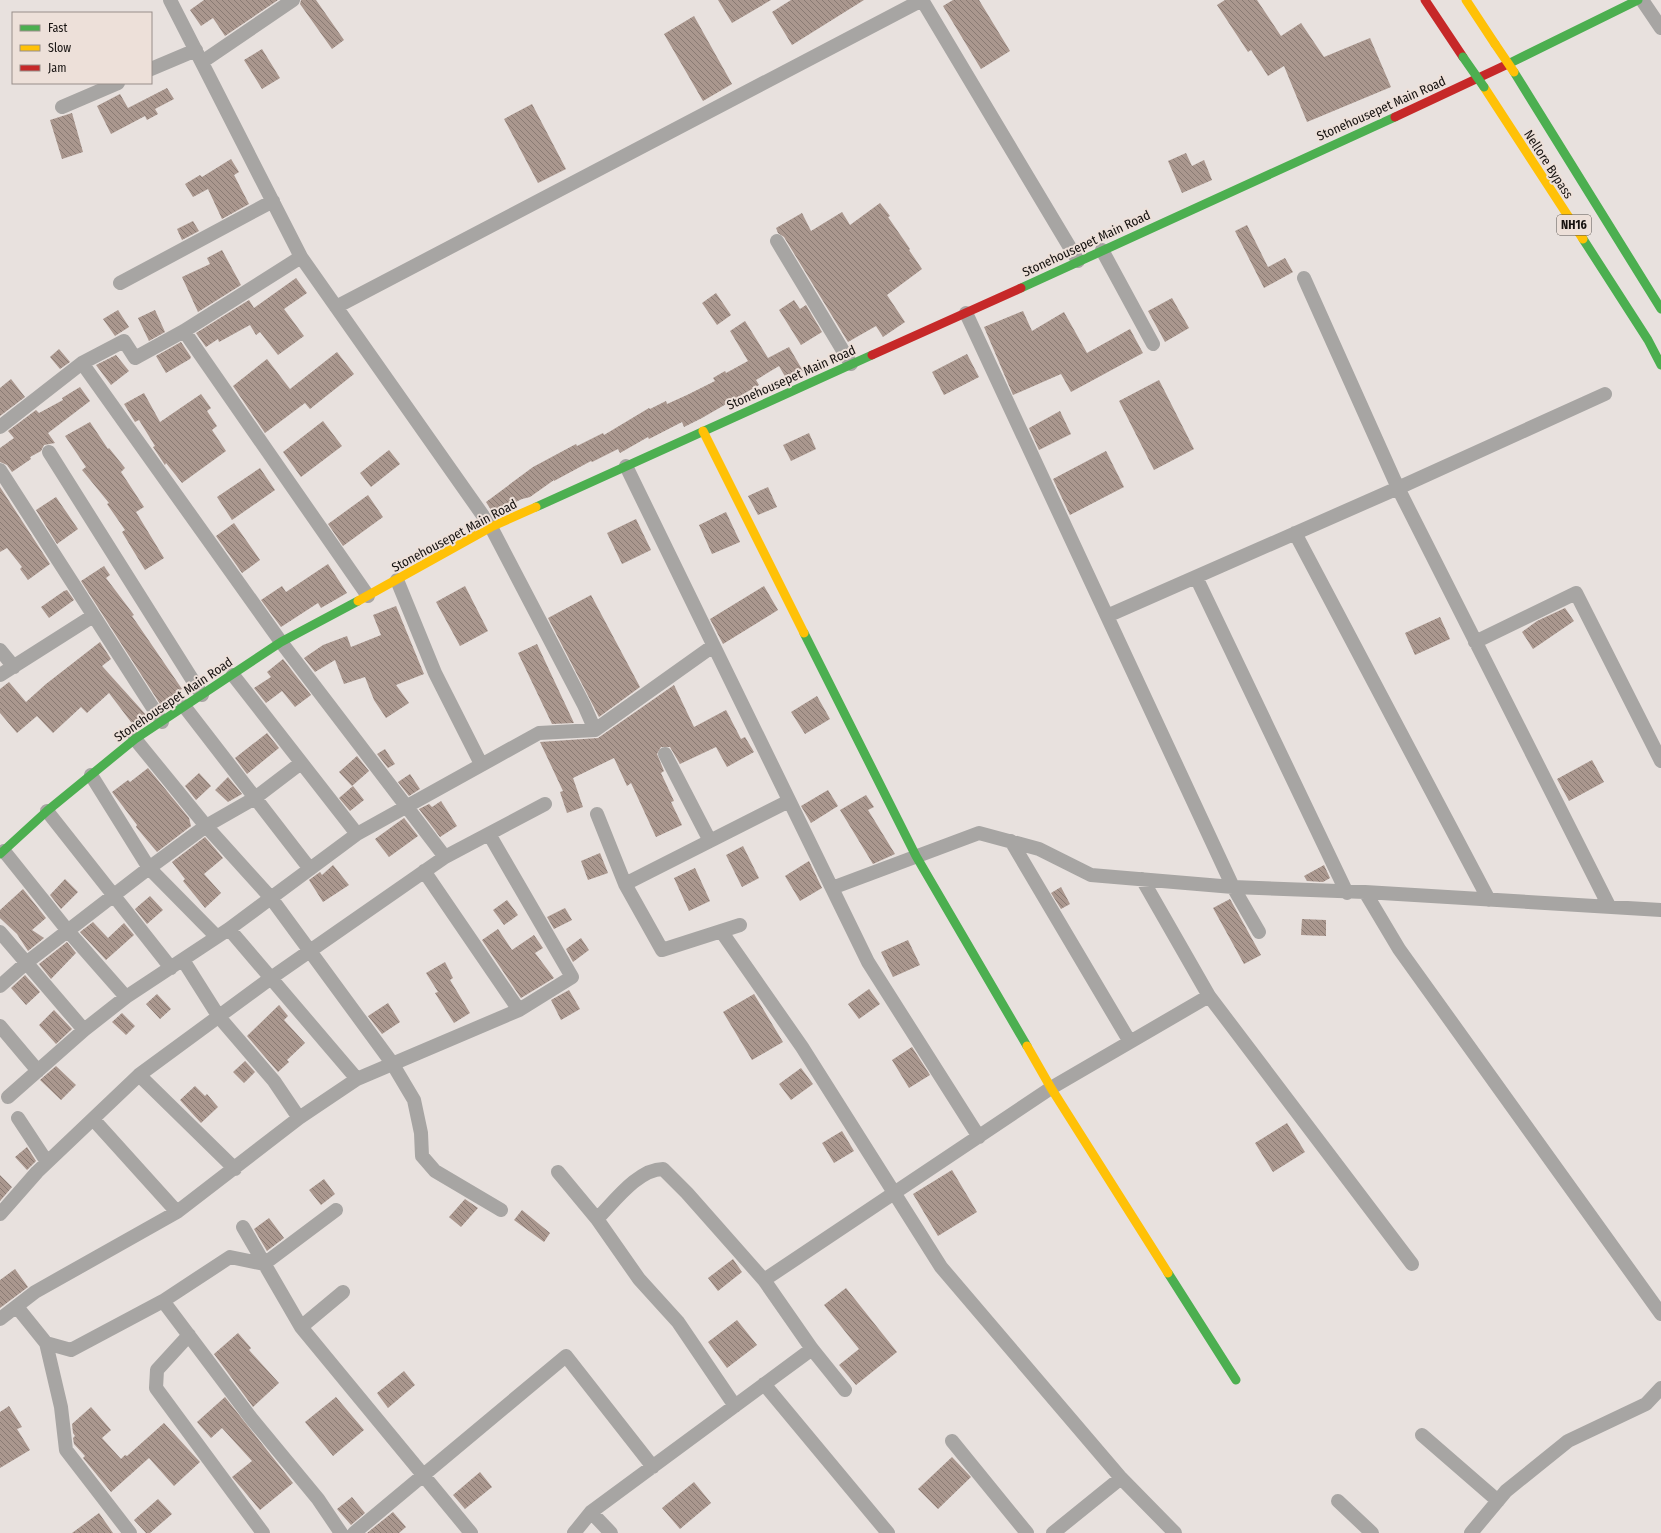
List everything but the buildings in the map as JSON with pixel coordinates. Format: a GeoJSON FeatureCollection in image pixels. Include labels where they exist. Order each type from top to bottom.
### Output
{"type":"FeatureCollection","features":[{"type":"Feature","properties":{"kind":"main road","name":"Nellore Bypass"},"geometry":{"type":"LineString","coordinates":[[1426,0],[1648,340],[1661,365]]}},
{"type":"Feature","properties":{"kind":"main road","name":"Nellore Bypass"},"geometry":{"type":"LineString","coordinates":[[1466,0],[1514,72],[1661,309]]}},
{"type":"Feature","properties":{"kind":"main road","name":"Stonehousepet Main Road"},"geometry":{"type":"LineString","coordinates":[[2,852],[47,811],[135,739],[184,706],[281,642],[368,596],[491,527],[966,313],[1456,89],[1638,0]]}},
{"type":"Feature","properties":{"kind":"main road"},"geometry":{"type":"LineString","coordinates":[[703,431],[916,856],[1051,1088],[1236,1380]]}},
{"type":"Feature","properties":{"kind":"street"},"geometry":{"type":"LineString","coordinates":[[170,0],[301,257],[491,527],[584,705],[595,730]]}},
{"type":"Feature","properties":{"kind":"street"},"geometry":{"type":"LineString","coordinates":[[152,69],[199,56],[292,0]]}},
{"type":"Feature","properties":{"kind":"street"},"geometry":{"type":"LineString","coordinates":[[336,307],[922,0],[1078,261]]}},
{"type":"Feature","properties":{"kind":"street"},"geometry":{"type":"LineString","coordinates":[[1642,0],[1661,28]]}},
{"type":"Feature","properties":{"kind":"street"},"geometry":{"type":"LineString","coordinates":[[62,107],[116,84]]}},
{"type":"Feature","properties":{"kind":"street"},"geometry":{"type":"LineString","coordinates":[[120,283],[273,201]]}},
{"type":"Feature","properties":{"kind":"street"},"geometry":{"type":"LineString","coordinates":[[777,241],[851,364]]}},
{"type":"Feature","properties":{"kind":"street"},"geometry":{"type":"LineString","coordinates":[[1102,250],[1153,344]]}},
{"type":"Feature","properties":{"kind":"street"},"geometry":{"type":"LineString","coordinates":[[0,426],[82,362],[124,341],[135,358],[184,331],[301,257]]}},
{"type":"Feature","properties":{"kind":"street"},"geometry":{"type":"LineString","coordinates":[[1304,278],[1398,488],[1609,906]]}},
{"type":"Feature","properties":{"kind":"street"},"geometry":{"type":"LineString","coordinates":[[966,313],[1233,887],[1259,932]]}},
{"type":"Feature","properties":{"kind":"street"},"geometry":{"type":"LineString","coordinates":[[184,331],[368,596]]}},
{"type":"Feature","properties":{"kind":"street"},"geometry":{"type":"LineString","coordinates":[[82,362],[281,642],[445,857]]}},
{"type":"Feature","properties":{"kind":"street"},"geometry":{"type":"LineString","coordinates":[[1107,616],[1398,488],[1605,394]]}},
{"type":"Feature","properties":{"kind":"street"},"geometry":{"type":"LineString","coordinates":[[49,452],[202,695]]}},
{"type":"Feature","properties":{"kind":"street"},"geometry":{"type":"LineString","coordinates":[[626,466],[868,962],[979,1137]]}},
{"type":"Feature","properties":{"kind":"street"},"geometry":{"type":"LineString","coordinates":[[0,470],[162,722]]}},
{"type":"Feature","properties":{"kind":"street"},"geometry":{"type":"LineString","coordinates":[[1295,533],[1489,900]]}},
{"type":"Feature","properties":{"kind":"street"},"geometry":{"type":"LineString","coordinates":[[1196,577],[1347,892]]}},
{"type":"Feature","properties":{"kind":"street"},"geometry":{"type":"LineString","coordinates":[[397,580],[435,672],[482,764]]}},
{"type":"Feature","properties":{"kind":"street"},"geometry":{"type":"LineString","coordinates":[[1475,642],[1576,593],[1661,761]]}},
{"type":"Feature","properties":{"kind":"street"},"geometry":{"type":"LineString","coordinates":[[0,675],[93,616]]}},
{"type":"Feature","properties":{"kind":"street"},"geometry":{"type":"LineString","coordinates":[[8,1097],[84,1030],[126,996],[183,960],[216,936],[229,929],[357,834],[539,733],[595,730],[713,646]]}},
{"type":"Feature","properties":{"kind":"street"},"geometry":{"type":"LineString","coordinates":[[0,650],[14,667]]}},
{"type":"Feature","properties":{"kind":"street"},"geometry":{"type":"LineString","coordinates":[[233,675],[357,834]]}},
{"type":"Feature","properties":{"kind":"street"},"geometry":{"type":"LineString","coordinates":[[184,706],[310,869]]}},
{"type":"Feature","properties":{"kind":"street"},"geometry":{"type":"LineString","coordinates":[[135,739],[206,826],[271,898],[392,1064],[414,1100],[421,1133],[422,1156],[435,1171],[501,1210]]}},
{"type":"Feature","properties":{"kind":"street"},"geometry":{"type":"LineString","coordinates":[[665,754],[710,841]]}},
{"type":"Feature","properties":{"kind":"street"},"geometry":{"type":"LineString","coordinates":[[0,986],[26,963],[149,868],[206,826],[255,798],[301,763]]}},
{"type":"Feature","properties":{"kind":"street"},"geometry":{"type":"LineString","coordinates":[[91,775],[149,868],[216,936]]}},
{"type":"Feature","properties":{"kind":"street"},"geometry":{"type":"LineString","coordinates":[[625,884],[789,801]]}},
{"type":"Feature","properties":{"kind":"street"},"geometry":{"type":"LineString","coordinates":[[0,1214],[47,1162],[139,1075],[271,978],[424,871],[445,857],[545,804]]}},
{"type":"Feature","properties":{"kind":"street"},"geometry":{"type":"LineString","coordinates":[[47,811],[171,968]]}},
{"type":"Feature","properties":{"kind":"street"},"geometry":{"type":"LineString","coordinates":[[597,814],[625,884],[662,950],[740,925]]}},
{"type":"Feature","properties":{"kind":"street"},"geometry":{"type":"LineString","coordinates":[[832,888],[979,833],[1039,848],[1091,875],[1233,887],[1365,892],[1661,910]]}},
{"type":"Feature","properties":{"kind":"street"},"geometry":{"type":"LineString","coordinates":[[0,1319],[35,1292],[177,1212],[300,1118],[357,1079],[519,1010],[572,977],[489,834]]}},
{"type":"Feature","properties":{"kind":"street"},"geometry":{"type":"LineString","coordinates":[[1011,841],[1130,1042]]}},
{"type":"Feature","properties":{"kind":"street"},"geometry":{"type":"LineString","coordinates":[[2,852],[68,931],[126,996]]}},
{"type":"Feature","properties":{"kind":"street"},"geometry":{"type":"LineString","coordinates":[[424,871],[519,1010]]}},
{"type":"Feature","properties":{"kind":"street"},"geometry":{"type":"LineString","coordinates":[[1142,879],[1209,996],[1412,1264]]}},
{"type":"Feature","properties":{"kind":"street"},"geometry":{"type":"LineString","coordinates":[[1365,892],[1399,949],[1661,1314]]}},
{"type":"Feature","properties":{"kind":"street"},"geometry":{"type":"LineString","coordinates":[[229,929],[357,1079]]}},
{"type":"Feature","properties":{"kind":"street"},"geometry":{"type":"LineString","coordinates":[[721,931],[802,1047],[941,1267],[1121,1478],[1175,1533]]}},
{"type":"Feature","properties":{"kind":"street"},"geometry":{"type":"LineString","coordinates":[[0,932],[84,1030]]}},
{"type":"Feature","properties":{"kind":"street"},"geometry":{"type":"LineString","coordinates":[[183,960],[219,1017],[274,1081],[300,1118]]}},
{"type":"Feature","properties":{"kind":"street"},"geometry":{"type":"LineString","coordinates":[[764,1280],[1051,1088],[1209,996]]}},
{"type":"Feature","properties":{"kind":"street"},"geometry":{"type":"LineString","coordinates":[[0,1026],[38,1071]]}},
{"type":"Feature","properties":{"kind":"street"},"geometry":{"type":"LineString","coordinates":[[139,1075],[235,1169]]}},
{"type":"Feature","properties":{"kind":"street"},"geometry":{"type":"LineString","coordinates":[[18,1118],[47,1162]]}},
{"type":"Feature","properties":{"kind":"street"},"geometry":{"type":"LineString","coordinates":[[92,1120],[177,1212]]}},
{"type":"Feature","properties":{"kind":"street"},"geometry":{"type":"LineString","coordinates":[[598,1219],[643,1174],[655,1169],[663,1169],[687,1193],[764,1280],[812,1349],[845,1390]]}},
{"type":"Feature","properties":{"kind":"street"},"geometry":{"type":"LineString","coordinates":[[558,1172],[598,1219],[639,1279],[678,1322],[735,1406]]}},
{"type":"Feature","properties":{"kind":"street"},"geometry":{"type":"LineString","coordinates":[[46,1343],[71,1350],[163,1301],[230,1257],[264,1264],[336,1210]]}},
{"type":"Feature","properties":{"kind":"street"},"geometry":{"type":"LineString","coordinates":[[243,1227],[302,1327],[472,1533]]}},
{"type":"Feature","properties":{"kind":"street"},"geometry":{"type":"LineString","coordinates":[[302,1327],[343,1292]]}},
{"type":"Feature","properties":{"kind":"street"},"geometry":{"type":"LineString","coordinates":[[163,1301],[252,1418],[318,1499],[341,1533]]}},
{"type":"Feature","properties":{"kind":"street"},"geometry":{"type":"LineString","coordinates":[[16,1307],[46,1343],[61,1407],[66,1450],[130,1533]]}},
{"type":"Feature","properties":{"kind":"street"},"geometry":{"type":"LineString","coordinates":[[189,1335],[157,1370],[156,1388],[263,1533]]}},
{"type":"Feature","properties":{"kind":"street"},"geometry":{"type":"LineString","coordinates":[[574,1533],[591,1512],[812,1349]]}},
{"type":"Feature","properties":{"kind":"street"},"geometry":{"type":"LineString","coordinates":[[354,1533],[566,1356],[653,1467]]}},
{"type":"Feature","properties":{"kind":"street"},"geometry":{"type":"LineString","coordinates":[[764,1384],[888,1533]]}},
{"type":"Feature","properties":{"kind":"street"},"geometry":{"type":"LineString","coordinates":[[1471,1533],[1506,1491],[1568,1441],[1646,1404],[1661,1388]]}},
{"type":"Feature","properties":{"kind":"street"},"geometry":{"type":"LineString","coordinates":[[1422,1435],[1498,1501]]}},
{"type":"Feature","properties":{"kind":"street"},"geometry":{"type":"LineString","coordinates":[[952,1441],[1027,1533]]}},
{"type":"Feature","properties":{"kind":"street"},"geometry":{"type":"LineString","coordinates":[[1053,1533],[1121,1478]]}},
{"type":"Feature","properties":{"kind":"street"},"geometry":{"type":"LineString","coordinates":[[1338,1501],[1372,1533]]}},
{"type":"Feature","properties":{"kind":"street"},"geometry":{"type":"LineString","coordinates":[[591,1512],[611,1533]]}},
{"type":"Feature","properties":{"kind":"traffic: fast"},"geometry":{"type":"LineString","coordinates":[[1508,64],[1638,0]]}},
{"type":"Feature","properties":{"kind":"traffic: fast"},"geometry":{"type":"LineString","coordinates":[[1463,57],[1484,87]]}},
{"type":"Feature","properties":{"kind":"traffic: fast"},"geometry":{"type":"LineString","coordinates":[[1514,72],[1661,309]]}},
{"type":"Feature","properties":{"kind":"traffic: fast"},"geometry":{"type":"LineString","coordinates":[[1021,288],[1395,117]]}},
{"type":"Feature","properties":{"kind":"traffic: fast"},"geometry":{"type":"LineString","coordinates":[[1583,239],[1648,340],[1661,365]]}},
{"type":"Feature","properties":{"kind":"traffic: fast"},"geometry":{"type":"LineString","coordinates":[[536,507],[872,355]]}},
{"type":"Feature","properties":{"kind":"traffic: fast"},"geometry":{"type":"LineString","coordinates":[[0,854],[47,811],[135,739],[281,642],[358,601]]}},
{"type":"Feature","properties":{"kind":"traffic: fast"},"geometry":{"type":"LineString","coordinates":[[804,633],[916,856],[1027,1046]]}},
{"type":"Feature","properties":{"kind":"traffic: fast"},"geometry":{"type":"LineString","coordinates":[[1168,1273],[1236,1380]]}},
{"type":"Feature","properties":{"kind":"traffic: slow"},"geometry":{"type":"LineString","coordinates":[[1466,0],[1495,44]]}},
{"type":"Feature","properties":{"kind":"traffic: slow"},"geometry":{"type":"LineString","coordinates":[[1495,44],[1514,72]]}},
{"type":"Feature","properties":{"kind":"traffic: slow"},"geometry":{"type":"LineString","coordinates":[[1484,87],[1583,239]]}},
{"type":"Feature","properties":{"kind":"traffic: slow"},"geometry":{"type":"LineString","coordinates":[[703,431],[804,633]]}},
{"type":"Feature","properties":{"kind":"traffic: slow"},"geometry":{"type":"LineString","coordinates":[[358,601],[491,527],[536,507]]}},
{"type":"Feature","properties":{"kind":"traffic: slow"},"geometry":{"type":"LineString","coordinates":[[1027,1046],[1051,1088],[1168,1273]]}},
{"type":"Feature","properties":{"kind":"traffic: jam"},"geometry":{"type":"LineString","coordinates":[[1425,0],[1463,57]]}},
{"type":"Feature","properties":{"kind":"traffic: jam"},"geometry":{"type":"LineString","coordinates":[[1395,117],[1508,64]]}},
{"type":"Feature","properties":{"kind":"traffic: jam"},"geometry":{"type":"LineString","coordinates":[[872,355],[1021,288]]}}]}
